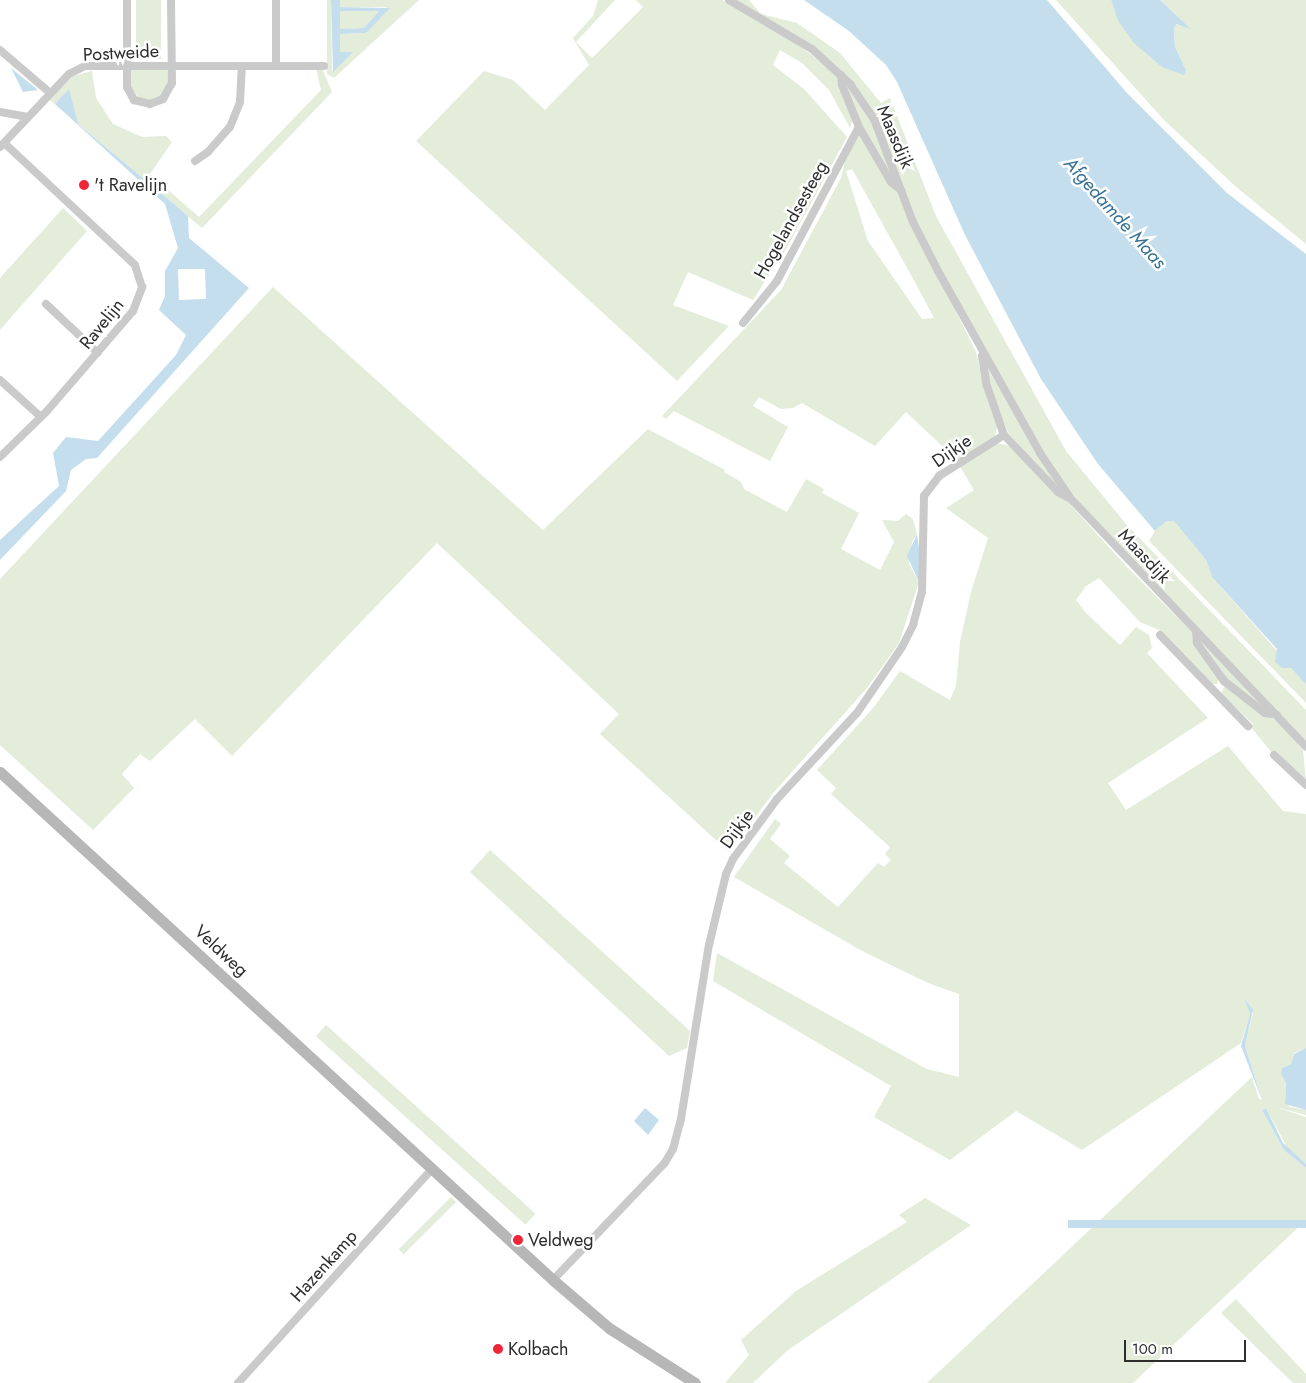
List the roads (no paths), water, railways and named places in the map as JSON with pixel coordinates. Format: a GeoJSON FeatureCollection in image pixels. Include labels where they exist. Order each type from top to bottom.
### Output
{"type":"FeatureCollection","features":[{"type":"Feature","properties":{"kind":"street"},"geometry":{"type":"LineString","coordinates":[[127,0],[129,91],[134,100],[150,104],[159,102],[169,93],[172,65],[171,0]]}},
{"type":"Feature","properties":{"kind":"street"},"geometry":{"type":"LineString","coordinates":[[276,0],[276,66]]}},
{"type":"Feature","properties":{"kind":"street","name":"Maasdijk"},"geometry":{"type":"LineString","coordinates":[[729,0],[812,49],[841,75],[874,118],[913,222],[982,352],[1040,452],[1072,500],[1277,715],[1306,748]]}},
{"type":"Feature","properties":{"kind":"street"},"geometry":{"type":"LineString","coordinates":[[0,50],[49,92]]}},
{"type":"Feature","properties":{"kind":"street","name":"Postweide"},"geometry":{"type":"LineString","coordinates":[[2,145],[49,92],[76,69],[172,65],[324,66]]}},
{"type":"Feature","properties":{"kind":"street"},"geometry":{"type":"LineString","coordinates":[[194,161],[208,152],[230,127],[240,102],[242,66]]}},
{"type":"Feature","properties":{"kind":"street","name":"Maasdijk"},"geometry":{"type":"LineString","coordinates":[[841,75],[842,85],[859,127],[891,182],[901,190]]}},
{"type":"Feature","properties":{"kind":"street"},"geometry":{"type":"LineString","coordinates":[[0,112],[27,117]]}},
{"type":"Feature","properties":{"kind":"street","name":"Hogelandsesteeg"},"geometry":{"type":"LineString","coordinates":[[743,323],[777,281],[859,127]]}},
{"type":"Feature","properties":{"kind":"street","name":"Ravelijn"},"geometry":{"type":"LineString","coordinates":[[0,457],[41,417],[98,353],[139,302],[142,287],[139,272],[84,216],[2,145]]}},
{"type":"Feature","properties":{"kind":"street"},"geometry":{"type":"LineString","coordinates":[[46,304],[98,353]]}},
{"type":"Feature","properties":{"kind":"street","name":"Maasdijk"},"geometry":{"type":"LineString","coordinates":[[982,352],[987,386],[1004,435],[1058,492],[1072,500]]}},
{"type":"Feature","properties":{"kind":"street"},"geometry":{"type":"LineString","coordinates":[[0,380],[41,417]]}},
{"type":"Feature","properties":{"kind":"street","name":"Dijkje"},"geometry":{"type":"LineString","coordinates":[[553,1280],[664,1164],[673,1149],[681,1119],[710,945],[733,859],[777,799],[862,706],[902,647],[913,625],[922,592],[924,496],[939,476],[1004,435]]}},
{"type":"Feature","properties":{"kind":"street","name":"Maasdijk"},"geometry":{"type":"LineString","coordinates":[[1196,632],[1197,642],[1224,681],[1265,714],[1277,715]]}},
{"type":"Feature","properties":{"kind":"street"},"geometry":{"type":"LineString","coordinates":[[1160,635],[1248,726]]}},
{"type":"Feature","properties":{"kind":"street"},"geometry":{"type":"LineString","coordinates":[[1215,690],[1224,681]]}},
{"type":"Feature","properties":{"kind":"street"},"geometry":{"type":"LineString","coordinates":[[1274,755],[1306,785]]}},
{"type":"Feature","properties":{"kind":"street","name":"Veldweg"},"geometry":{"type":"LineString","coordinates":[[0,772],[553,1280],[609,1328],[695,1383]]}},
{"type":"Feature","properties":{"kind":"street","name":"Hazenkamp"},"geometry":{"type":"LineString","coordinates":[[238,1383],[432,1169]]}},
{"type":"Feature","properties":{"kind":"water"},"geometry":{"type":"Polygon","coordinates":[[[331,0],[340,0],[340,7],[390,8],[366,33],[340,34],[340,52],[353,52],[333,72],[331,0]],[[340,11],[340,29],[364,28],[379,11],[340,11]]]}},
{"type":"Feature","properties":{"kind":"water","name":"Afgedamde Maas"},"geometry":{"type":"Polygon","coordinates":[[[804,0],[1047,0],[1127,93],[1227,193],[1306,254],[1306,684],[1291,668],[1282,668],[1275,662],[1277,649],[1212,577],[1206,560],[1174,521],[1167,521],[1155,531],[1098,464],[1041,379],[965,235],[897,82],[886,65],[849,31],[804,0]]]}},
{"type":"Feature","properties":{"kind":"water"},"geometry":{"type":"Polygon","coordinates":[[[1111,0],[1160,0],[1191,29],[1176,24],[1174,29],[1175,47],[1186,70],[1184,75],[1162,67],[1134,43],[1118,21],[1111,0]]]}},
{"type":"Feature","properties":{"kind":"water"},"geometry":{"type":"Polygon","coordinates":[[[11,68],[38,90],[23,92],[11,68]]]}},
{"type":"Feature","properties":{"kind":"water"},"geometry":{"type":"Polygon","coordinates":[[[69,89],[78,124],[188,216],[189,238],[249,288],[97,458],[86,459],[71,470],[66,491],[0,560],[0,540],[59,486],[53,453],[66,437],[98,441],[176,355],[186,335],[159,310],[165,296],[165,271],[178,248],[165,204],[55,104],[69,89]],[[178,269],[179,300],[206,299],[205,269],[178,269]]]}},
{"type":"Feature","properties":{"kind":"water"},"geometry":{"type":"Polygon","coordinates":[[[917,534],[920,555],[919,582],[907,556],[917,534]]]}},
{"type":"Feature","properties":{"kind":"water"},"geometry":{"type":"Polygon","coordinates":[[[1244,998],[1253,1010],[1245,1046],[1262,1100],[1241,1046],[1250,1014],[1244,998]]]}},
{"type":"Feature","properties":{"kind":"water"},"geometry":{"type":"Polygon","coordinates":[[[1306,1048],[1306,1110],[1285,1104],[1286,1083],[1281,1074],[1282,1068],[1291,1064],[1294,1054],[1306,1048]]]}},
{"type":"Feature","properties":{"kind":"water"},"geometry":{"type":"Polygon","coordinates":[[[645,1108],[659,1120],[648,1135],[634,1121],[645,1108]]]}},
{"type":"Feature","properties":{"kind":"water"},"geometry":{"type":"Polygon","coordinates":[[[1266,1108],[1283,1143],[1306,1164],[1306,1168],[1284,1150],[1262,1110],[1266,1108]]]}},
{"type":"Feature","properties":{"kind":"water"},"geometry":{"type":"Polygon","coordinates":[[[1068,1220],[1306,1220],[1306,1228],[1068,1228],[1068,1220]]]}},
{"type":"Feature","properties":{"kind":"place","name":"'t Ravelijn"},"geometry":{"type":"Point","coordinates":[84,185]}},
{"type":"Feature","properties":{"kind":"place","name":"Veldweg"},"geometry":{"type":"Point","coordinates":[518,1240]}},
{"type":"Feature","properties":{"kind":"place","name":"Kolbach"},"geometry":{"type":"Point","coordinates":[498,1349]}}]}
